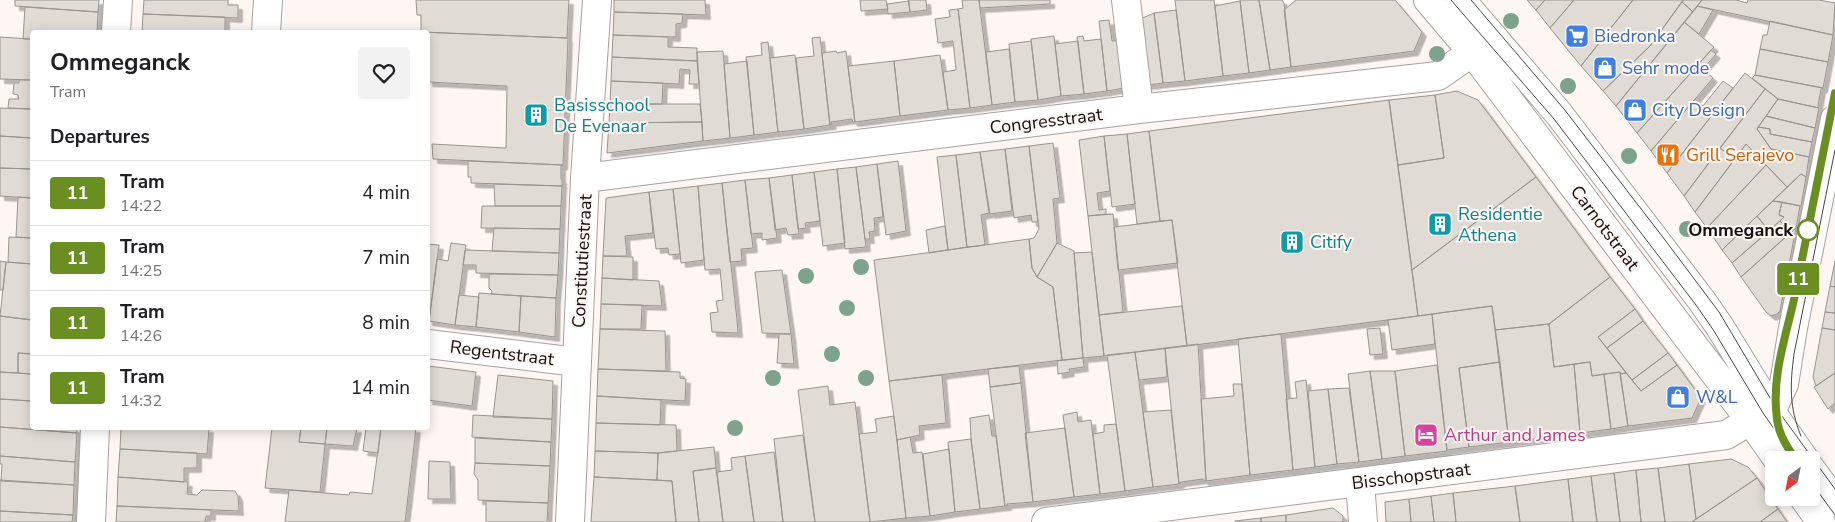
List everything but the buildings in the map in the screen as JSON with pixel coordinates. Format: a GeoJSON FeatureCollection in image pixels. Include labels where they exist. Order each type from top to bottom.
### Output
{"type":"FeatureCollection","features":[{"type":"Feature","properties":{"kind":"street"},"geometry":{"type":"LineString","coordinates":[[116,30],[118,0]]}},
{"type":"Feature","properties":{"kind":"street"},"geometry":{"type":"LineString","coordinates":[[266,30],[268,0]]}},
{"type":"Feature","properties":{"kind":"street","name":"Constitutiestraat"},"geometry":{"type":"LineString","coordinates":[[570,522],[586,178],[597,0]]}},
{"type":"Feature","properties":{"kind":"street"},"geometry":{"type":"LineString","coordinates":[[1126,0],[1139,109]]}},
{"type":"Feature","properties":{"kind":"street","name":"Carnotstraat"},"geometry":{"type":"LineString","coordinates":[[1428,0],[1473,53],[1760,414],[1796,451]]}},
{"type":"Feature","properties":{"kind":"street","name":"Carnotstraat"},"geometry":{"type":"LineString","coordinates":[[1461,0],[1559,114],[1702,301],[1720,327],[1760,414],[1774,451]]}},
{"type":"Feature","properties":{"kind":"street","name":"Congresstraat"},"geometry":{"type":"LineString","coordinates":[[586,178],[1139,109],[1438,76],[1473,53],[1497,41]]}},
{"type":"Feature","properties":{"kind":"street"},"geometry":{"type":"LineString","coordinates":[[1760,414],[1776,401],[1784,384],[1793,328],[1835,119]]}},
{"type":"Feature","properties":{"kind":"street","name":"Regentstraat"},"geometry":{"type":"LineString","coordinates":[[430,344],[577,362]]}},
{"type":"Feature","properties":{"kind":"street","name":"Bisschopstraat"},"geometry":{"type":"LineString","coordinates":[[1046,522],[1726,435],[1760,414]]}},
{"type":"Feature","properties":{"kind":"street"},"geometry":{"type":"LineString","coordinates":[[91,522],[95,430]]}},
{"type":"Feature","properties":{"kind":"street"},"geometry":{"type":"LineString","coordinates":[[1820,481],[1835,502]]}},
{"type":"Feature","properties":{"kind":"street"},"geometry":{"type":"LineString","coordinates":[[1360,482],[1362,522]]}},
{"type":"Feature","properties":{"kind":"street"},"geometry":{"type":"LineString","coordinates":[[1810,506],[1821,522]]}},
{"type":"Feature","properties":{"kind":"tram line"},"geometry":{"type":"LineString","coordinates":[[1451,0],[1554,119],[1696,305],[1714,331],[1763,413],[1790,451]]}},
{"type":"Feature","properties":{"kind":"tram line"},"geometry":{"type":"LineString","coordinates":[[1471,0],[1564,109],[1719,312],[1776,408],[1835,489]]}},
{"type":"Feature","properties":{"kind":"tram line"},"geometry":{"type":"LineString","coordinates":[[1776,407],[1778,364],[1792,308],[1835,93]]}},
{"type":"Feature","properties":{"kind":"tram line","name":"11"},"geometry":{"type":"LineString","coordinates":[[1790,451],[1778,429],[1776,408],[1778,364],[1792,308],[1835,93]]}},
{"type":"Feature","properties":{"kind":"tram line"},"geometry":{"type":"LineString","coordinates":[[1801,436],[1792,405],[1791,386],[1794,354],[1835,150]]}},
{"type":"Feature","properties":{"kind":"tram line"},"geometry":{"type":"LineString","coordinates":[[1820,494],[1835,515]]}},
{"type":"Feature","properties":{"kind":"place","name":"Biedronka"},"geometry":{"type":"Point","coordinates":[1577,36]}},
{"type":"Feature","properties":{"kind":"place","name":"Sehr mode"},"geometry":{"type":"Point","coordinates":[1605,68]}},
{"type":"Feature","properties":{"kind":"place","name":"City Design"},"geometry":{"type":"Point","coordinates":[1635,110]}},
{"type":"Feature","properties":{"kind":"place","name":"Basisschool De Evenaar"},"geometry":{"type":"Point","coordinates":[536,115]}},
{"type":"Feature","properties":{"kind":"place","name":"Grill Serajevo"},"geometry":{"type":"Point","coordinates":[1668,155]}},
{"type":"Feature","properties":{"kind":"place","name":"Residentie Athena"},"geometry":{"type":"Point","coordinates":[1440,224]}},
{"type":"Feature","properties":{"kind":"place","name":"Ommeganck"},"geometry":{"type":"Point","coordinates":[1808,230]}},
{"type":"Feature","properties":{"kind":"place","name":"Citify"},"geometry":{"type":"Point","coordinates":[1292,242]}},
{"type":"Feature","properties":{"kind":"place","name":"W&L"},"geometry":{"type":"Point","coordinates":[1678,397]}},
{"type":"Feature","properties":{"kind":"place","name":"Arthur and James"},"geometry":{"type":"Point","coordinates":[1426,435]}}]}
